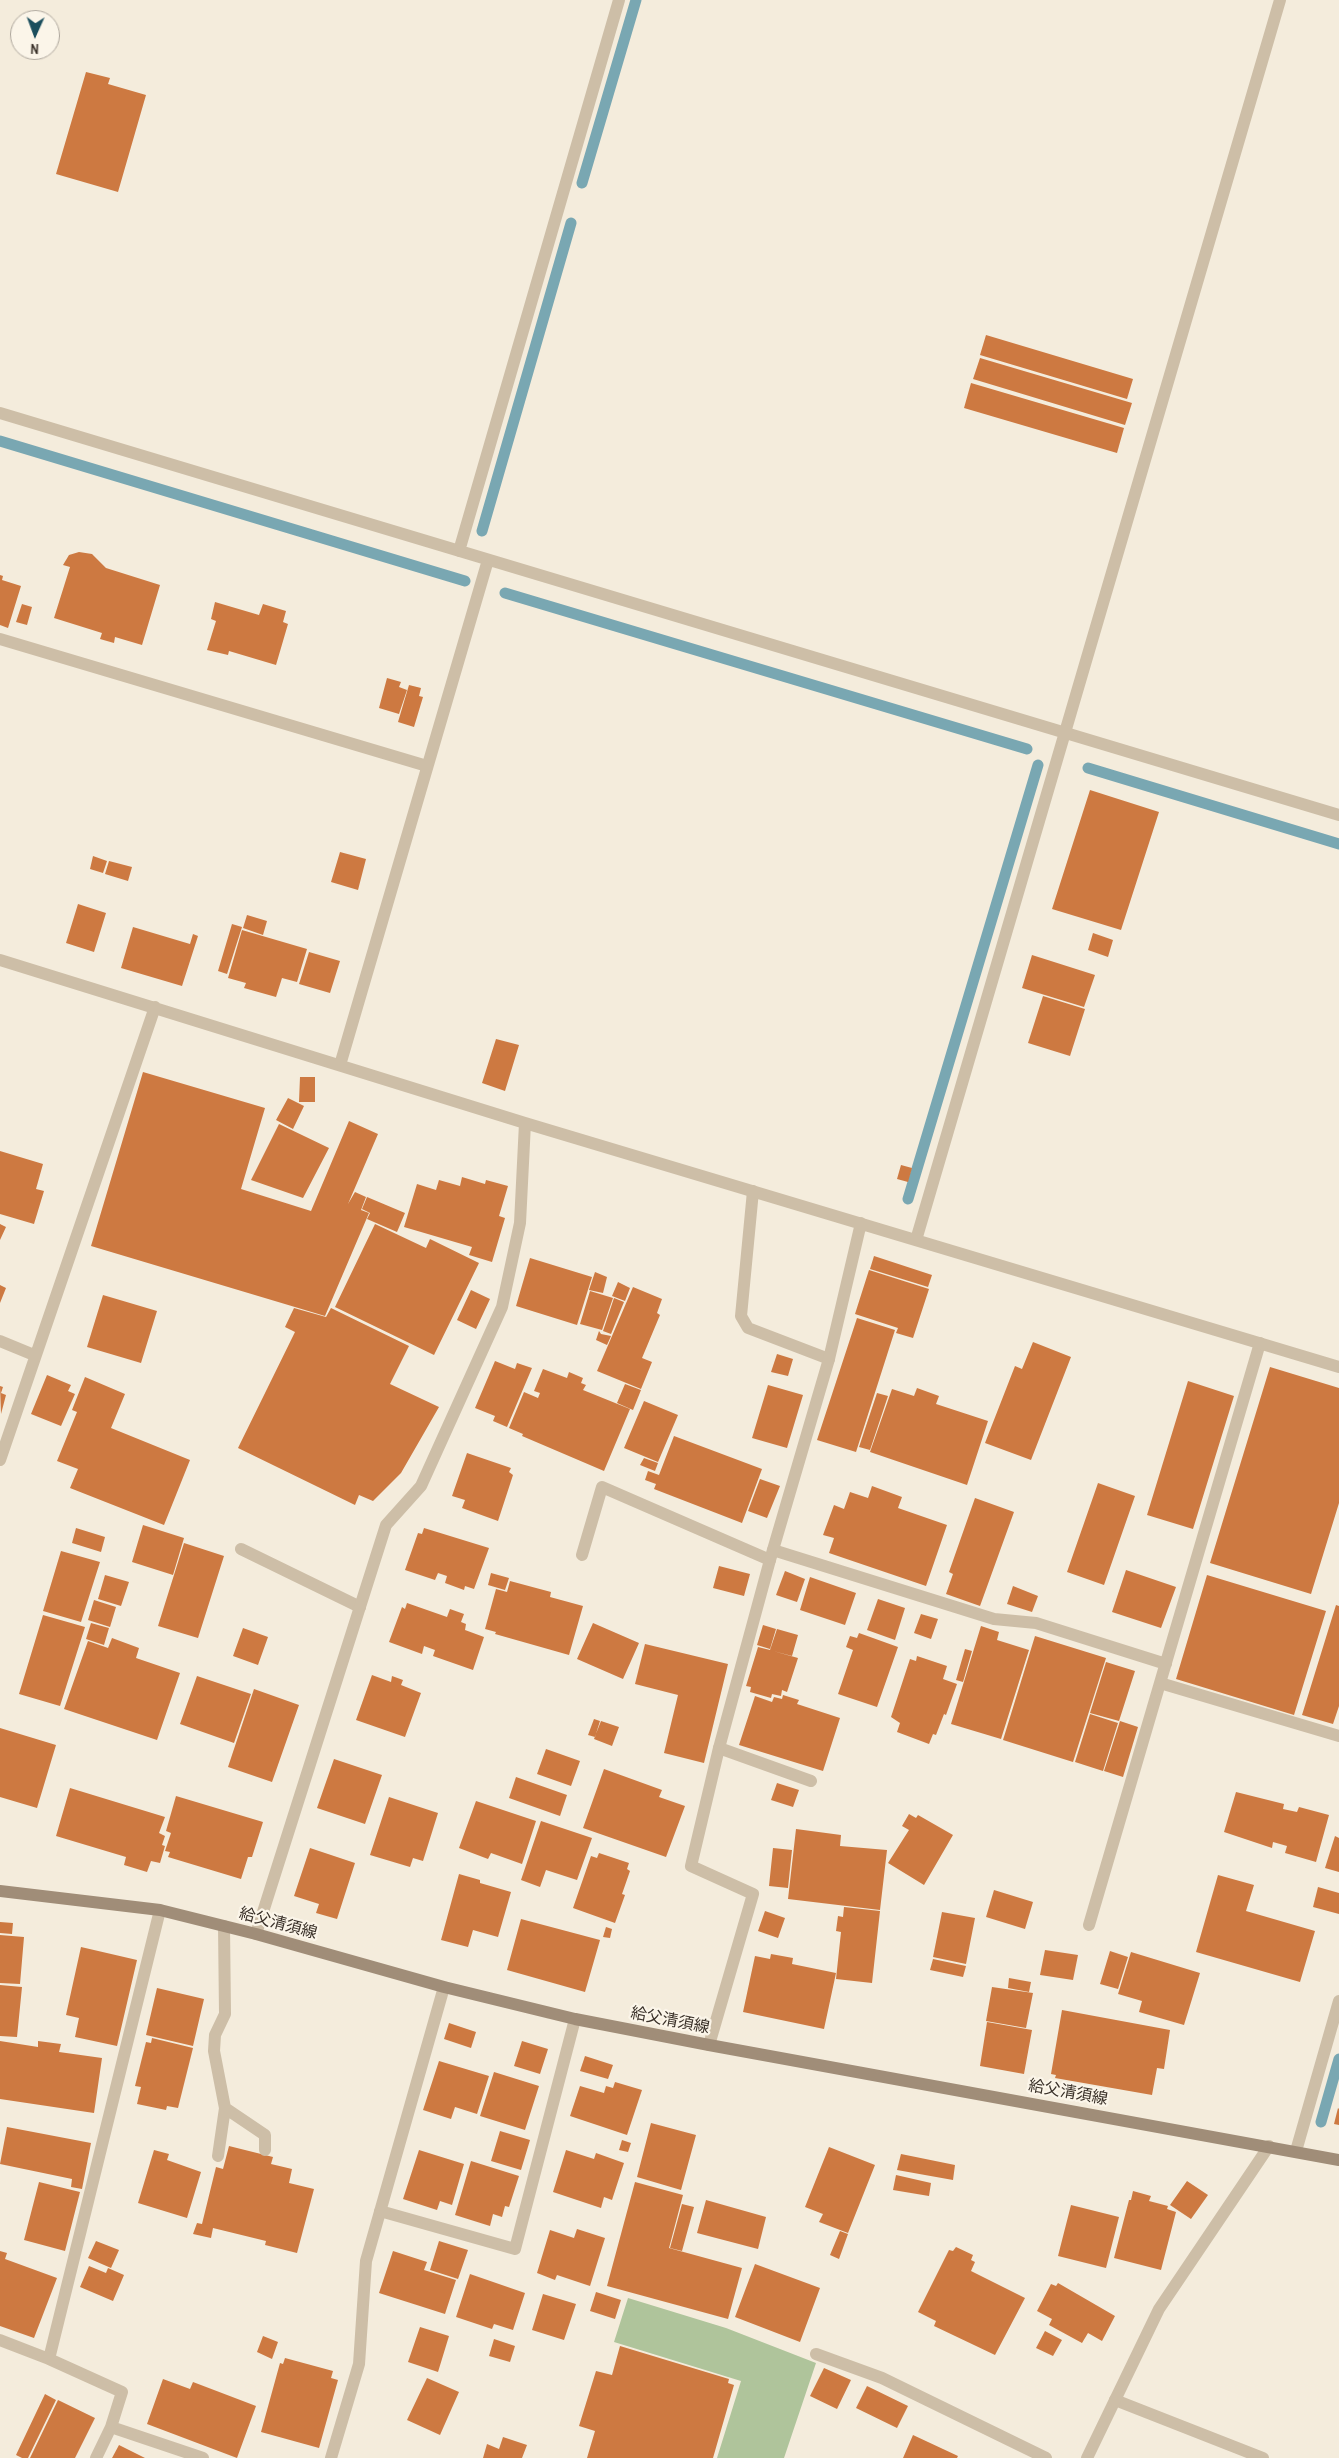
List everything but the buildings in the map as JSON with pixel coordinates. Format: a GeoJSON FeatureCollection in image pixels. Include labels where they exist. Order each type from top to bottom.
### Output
{"type":"FeatureCollection","features":[{"type":"Feature","properties":{"kind":"main road","name":"給父清須線"},"geometry":{"type":"LineString","coordinates":[[0,1891],[160,1910],[256,1934],[444,1987],[575,2019],[1339,2160]]}},
{"type":"Feature","properties":{"kind":"street"},"geometry":{"type":"LineString","coordinates":[[459,551],[619,0]]}},
{"type":"Feature","properties":{"kind":"street"},"geometry":{"type":"LineString","coordinates":[[916,1240],[1280,0]]}},
{"type":"Feature","properties":{"kind":"street"},"geometry":{"type":"LineString","coordinates":[[0,413],[1339,815]]}},
{"type":"Feature","properties":{"kind":"street"},"geometry":{"type":"LineString","coordinates":[[340,1065],[488,560]]}},
{"type":"Feature","properties":{"kind":"street"},"geometry":{"type":"LineString","coordinates":[[0,639],[427,766]]}},
{"type":"Feature","properties":{"kind":"street"},"geometry":{"type":"LineString","coordinates":[[0,960],[525,1123],[1339,1367]]}},
{"type":"Feature","properties":{"kind":"street"},"geometry":{"type":"LineString","coordinates":[[0,1460],[34,1355],[155,1007]]}},
{"type":"Feature","properties":{"kind":"street"},"geometry":{"type":"LineString","coordinates":[[256,1934],[386,1525],[421,1486],[502,1307],[520,1223],[525,1123]]}},
{"type":"Feature","properties":{"kind":"street"},"geometry":{"type":"LineString","coordinates":[[753,1191],[741,1316],[748,1328],[829,1359]]}},
{"type":"Feature","properties":{"kind":"street"},"geometry":{"type":"LineString","coordinates":[[709,2045],[752,1894],[691,1866],[719,1748],[772,1555],[829,1359],[861,1224]]}},
{"type":"Feature","properties":{"kind":"street"},"geometry":{"type":"LineString","coordinates":[[0,1341],[34,1355]]}},
{"type":"Feature","properties":{"kind":"street"},"geometry":{"type":"LineString","coordinates":[[1089,1925],[1260,1344]]}},
{"type":"Feature","properties":{"kind":"street"},"geometry":{"type":"LineString","coordinates":[[582,1555],[602,1487],[772,1555],[994,1619],[1036,1623],[1166,1664]]}},
{"type":"Feature","properties":{"kind":"street"},"geometry":{"type":"LineString","coordinates":[[241,1549],[360,1607]]}},
{"type":"Feature","properties":{"kind":"street"},"geometry":{"type":"LineString","coordinates":[[1160,1683],[1339,1736]]}},
{"type":"Feature","properties":{"kind":"street"},"geometry":{"type":"LineString","coordinates":[[719,1748],[811,1781]]}},
{"type":"Feature","properties":{"kind":"street"},"geometry":{"type":"LineString","coordinates":[[49,2359],[160,1910]]}},
{"type":"Feature","properties":{"kind":"street"},"geometry":{"type":"LineString","coordinates":[[218,2156],[226,2108],[214,2051],[215,2035],[224,2014],[224,1926]]}},
{"type":"Feature","properties":{"kind":"street"},"geometry":{"type":"LineString","coordinates":[[331,2458],[359,2364],[366,2261],[444,1987]]}},
{"type":"Feature","properties":{"kind":"street"},"geometry":{"type":"LineString","coordinates":[[1296,2151],[1339,2001]]}},
{"type":"Feature","properties":{"kind":"street"},"geometry":{"type":"LineString","coordinates":[[380,2211],[515,2249],[575,2019]]}},
{"type":"Feature","properties":{"kind":"street"},"geometry":{"type":"LineString","coordinates":[[226,2108],[265,2135],[265,2150]]}},
{"type":"Feature","properties":{"kind":"street"},"geometry":{"type":"LineString","coordinates":[[1087,2458],[1159,2309],[1269,2146]]}},
{"type":"Feature","properties":{"kind":"street"},"geometry":{"type":"LineString","coordinates":[[0,2340],[49,2359],[122,2392],[111,2427],[96,2458]]}},
{"type":"Feature","properties":{"kind":"street"},"geometry":{"type":"LineString","coordinates":[[816,2354],[882,2378],[1046,2458]]}},
{"type":"Feature","properties":{"kind":"street"},"geometry":{"type":"LineString","coordinates":[[1115,2400],[1263,2458]]}},
{"type":"Feature","properties":{"kind":"street"},"geometry":{"type":"LineString","coordinates":[[111,2427],[203,2458]]}},
{"type":"Feature","properties":{"kind":"green space"},"geometry":{"type":"Polygon","coordinates":[[[628,2298],[726,2328],[816,2363],[784,2458],[717,2458],[741,2381],[614,2342],[628,2298]]]}},
{"type":"Feature","properties":{"kind":"waterway"},"geometry":{"type":"LineString","coordinates":[[582,183],[636,0]]}},
{"type":"Feature","properties":{"kind":"waterway"},"geometry":{"type":"LineString","coordinates":[[482,531],[571,223]]}},
{"type":"Feature","properties":{"kind":"waterway"},"geometry":{"type":"LineString","coordinates":[[0,441],[465,581]]}},
{"type":"Feature","properties":{"kind":"waterway"},"geometry":{"type":"LineString","coordinates":[[505,593],[1027,749]]}},
{"type":"Feature","properties":{"kind":"waterway"},"geometry":{"type":"LineString","coordinates":[[908,1199],[1038,765]]}},
{"type":"Feature","properties":{"kind":"waterway"},"geometry":{"type":"LineString","coordinates":[[1088,768],[1339,844]]}},
{"type":"Feature","properties":{"kind":"waterway"},"geometry":{"type":"LineString","coordinates":[[1321,2122],[1339,2059]]}}]}
